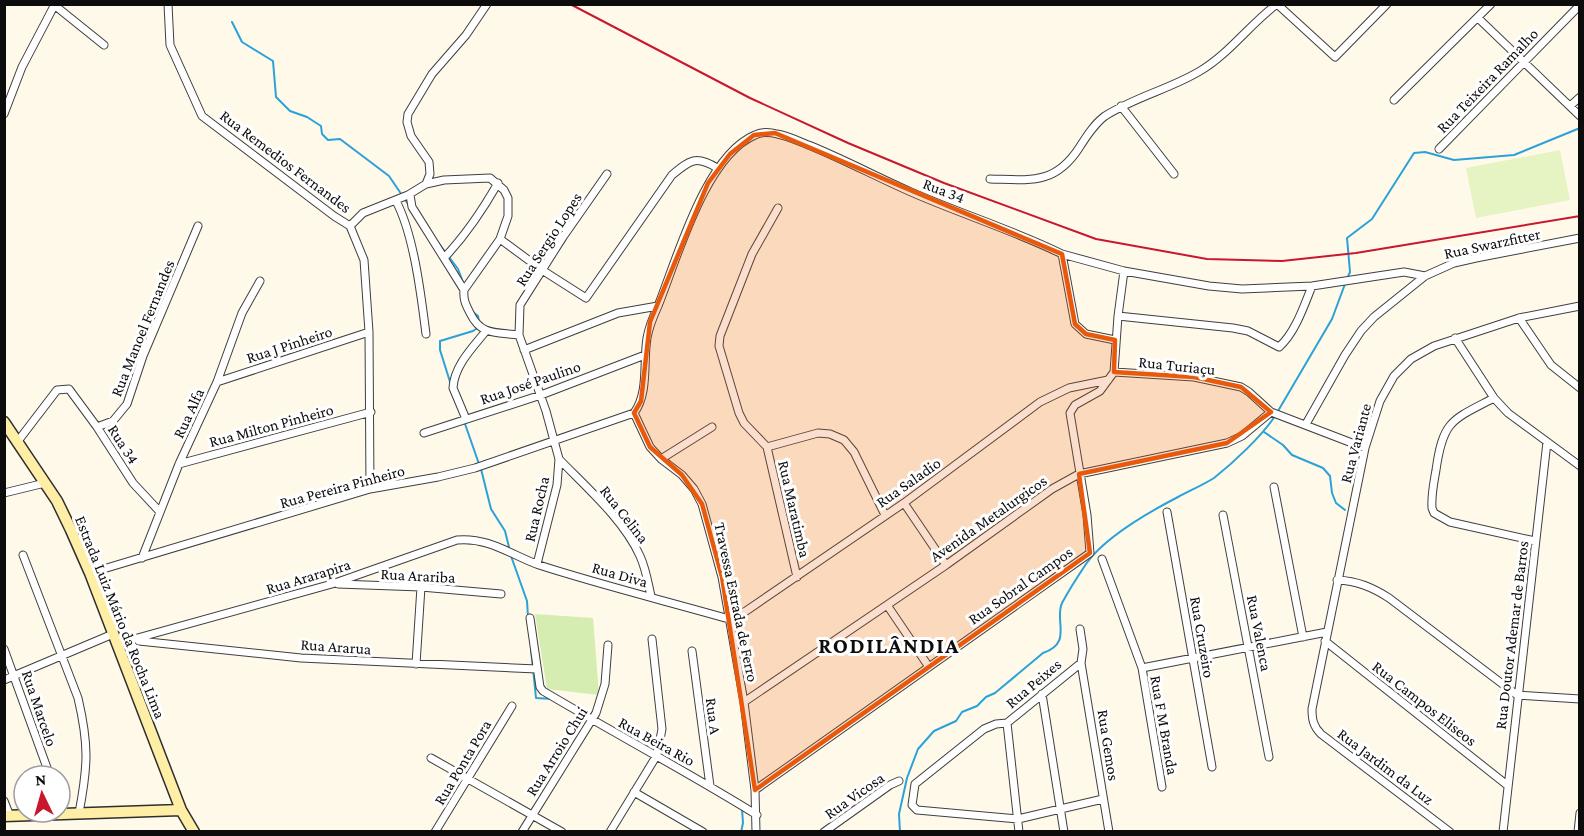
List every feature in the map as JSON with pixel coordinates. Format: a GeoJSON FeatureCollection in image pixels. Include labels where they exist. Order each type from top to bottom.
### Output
{"type":"FeatureCollection","features":[{"type":"Feature","properties":{"kind":"main road","name":"Estrada Luiz Mário da Rocha Lima"},"geometry":{"type":"LineString","coordinates":[[4,422],[62,511],[90,573],[181,810],[194,831]]}},
{"type":"Feature","properties":{"kind":"main road"},"geometry":{"type":"LineString","coordinates":[[72,813],[181,810]]}},
{"type":"Feature","properties":{"kind":"street","name":"Rua Remedios Fernandes"},"geometry":{"type":"LineString","coordinates":[[168,4],[170,45],[202,116],[350,226],[364,260],[369,332],[370,489]]}},
{"type":"Feature","properties":{"kind":"street"},"geometry":{"type":"LineString","coordinates":[[990,179],[1023,180],[1046,177],[1061,170],[1071,160],[1097,122],[1120,106],[1175,84],[1202,70],[1220,57],[1258,18],[1277,4],[1336,57],[1387,4]]}},
{"type":"Feature","properties":{"kind":"street"},"geometry":{"type":"LineString","coordinates":[[1394,100],[1491,4]]}},
{"type":"Feature","properties":{"kind":"street"},"geometry":{"type":"LineString","coordinates":[[4,114],[22,67],[53,5],[104,45]]}},
{"type":"Feature","properties":{"kind":"street","name":"Rua Teixeira Ramalho"},"geometry":{"type":"LineString","coordinates":[[1439,149],[1580,5]]}},
{"type":"Feature","properties":{"kind":"street"},"geometry":{"type":"LineString","coordinates":[[426,184],[430,174],[429,162],[411,136],[407,122],[408,114],[432,74],[466,35],[485,7]]}},
{"type":"Feature","properties":{"kind":"street"},"geometry":{"type":"LineString","coordinates":[[1478,18],[1580,116]]}},
{"type":"Feature","properties":{"kind":"street"},"geometry":{"type":"LineString","coordinates":[[1570,106],[1580,97]]}},
{"type":"Feature","properties":{"kind":"street"},"geometry":{"type":"LineString","coordinates":[[1120,106],[1174,174]]}},
{"type":"Feature","properties":{"kind":"street","name":"Rua 34"},"geometry":{"type":"LineString","coordinates":[[717,168],[754,135],[775,133],[845,160],[913,193],[1025,236],[1062,254],[1124,271]]}},
{"type":"Feature","properties":{"kind":"street"},"geometry":{"type":"LineString","coordinates":[[500,239],[542,270],[586,298],[672,175],[690,161],[700,160],[717,168],[704,190],[650,322],[641,401],[634,413]]}},
{"type":"Feature","properties":{"kind":"street","name":"Rua Sergio Lopes"},"geometry":{"type":"LineString","coordinates":[[559,459],[541,395],[519,335],[520,305],[607,174]]}},
{"type":"Feature","properties":{"kind":"street"},"geometry":{"type":"LineString","coordinates":[[350,226],[363,213],[409,195],[426,184],[444,180],[490,178],[498,183],[508,198],[509,208],[500,239],[464,290]]}},
{"type":"Feature","properties":{"kind":"street"},"geometry":{"type":"LineString","coordinates":[[444,258],[479,217],[498,183]]}},
{"type":"Feature","properties":{"kind":"street"},"geometry":{"type":"LineString","coordinates":[[409,195],[412,207],[464,290],[464,300],[475,323],[486,331],[519,335]]}},
{"type":"Feature","properties":{"kind":"street"},"geometry":{"type":"LineString","coordinates":[[398,200],[404,215],[419,285],[426,334]]}},
{"type":"Feature","properties":{"kind":"street"},"geometry":{"type":"LineString","coordinates":[[778,208],[752,254],[720,336],[719,346],[739,413],[744,423],[767,447],[818,433],[830,434],[844,440],[854,452],[885,515]]}},
{"type":"Feature","properties":{"kind":"street","name":"Rua Manoel Fernandes"},"geometry":{"type":"LineString","coordinates":[[97,427],[113,421],[127,404],[143,356],[198,226]]}},
{"type":"Feature","properties":{"kind":"street","name":"Rua Swarzfitter"},"geometry":{"type":"LineString","coordinates":[[1306,424],[1361,331],[1374,317],[1425,276],[1437,269],[1476,258],[1580,238]]}},
{"type":"Feature","properties":{"kind":"street"},"geometry":{"type":"LineString","coordinates":[[1062,254],[1075,324],[1086,334],[1115,340]]}},
{"type":"Feature","properties":{"kind":"street"},"geometry":{"type":"LineString","coordinates":[[1079,474],[1070,413],[1075,405],[1100,391],[1114,372],[1115,340],[1124,271],[1209,286],[1242,289],[1312,286],[1404,272],[1425,276]]}},
{"type":"Feature","properties":{"kind":"street","name":"Rua Alfa"},"geometry":{"type":"LineString","coordinates":[[142,558],[179,464],[218,382],[242,314],[260,280]]}},
{"type":"Feature","properties":{"kind":"street"},"geometry":{"type":"LineString","coordinates":[[1118,316],[1233,328],[1248,331],[1280,347],[1301,312],[1312,286]]}},
{"type":"Feature","properties":{"kind":"street"},"geometry":{"type":"LineString","coordinates":[[524,351],[618,314],[658,306]]}},
{"type":"Feature","properties":{"kind":"street","name":"Rua Variante"},"geometry":{"type":"LineString","coordinates":[[1312,718],[1325,641],[1365,448],[1380,401],[1394,376],[1411,359],[1434,346],[1455,338],[1519,318],[1580,306]]}},
{"type":"Feature","properties":{"kind":"street"},"geometry":{"type":"LineString","coordinates":[[1519,318],[1551,365],[1580,388]]}},
{"type":"Feature","properties":{"kind":"street"},"geometry":{"type":"LineString","coordinates":[[463,420],[453,382],[464,358],[486,331]]}},
{"type":"Feature","properties":{"kind":"street","name":"Rua J Pinheiro"},"geometry":{"type":"LineString","coordinates":[[218,382],[369,332]]}},
{"type":"Feature","properties":{"kind":"street"},"geometry":{"type":"LineString","coordinates":[[1455,338],[1494,398],[1508,413],[1580,466]]}},
{"type":"Feature","properties":{"kind":"street","name":"Rua José Paulino"},"geometry":{"type":"LineString","coordinates":[[424,433],[541,395],[645,355]]}},
{"type":"Feature","properties":{"kind":"street","name":"Rua Turiaçu"},"geometry":{"type":"LineString","coordinates":[[1114,372],[1194,377],[1240,387],[1272,412],[1365,448]]}},
{"type":"Feature","properties":{"kind":"street","name":"Rua Saladio"},"geometry":{"type":"LineString","coordinates":[[729,619],[746,611],[904,503],[1040,402],[1069,388],[1108,380]]}},
{"type":"Feature","properties":{"kind":"street","name":"Rua 34"},"geometry":{"type":"LineString","coordinates":[[18,441],[57,390],[69,389],[133,483],[160,512]]}},
{"type":"Feature","properties":{"kind":"street"},"geometry":{"type":"LineString","coordinates":[[1494,398],[1457,417],[1447,428],[1440,443],[1432,507],[1434,513],[1450,522],[1535,541]]}},
{"type":"Feature","properties":{"kind":"street","name":"Rua Milton Pinheiro"},"geometry":{"type":"LineString","coordinates":[[179,464],[371,412]]}},
{"type":"Feature","properties":{"kind":"street","name":"Avenida Metalurgicos"},"geometry":{"type":"LineString","coordinates":[[744,702],[946,565],[1052,489],[1079,474],[1227,443],[1242,436],[1272,412]]}},
{"type":"Feature","properties":{"kind":"street","name":"Rua Pereira Pinheiro"},"geometry":{"type":"LineString","coordinates":[[90,573],[370,489],[475,468],[634,413]]}},
{"type":"Feature","properties":{"kind":"street","name":"Travessa Estrada de Ferro"},"geometry":{"type":"LineString","coordinates":[[634,413],[650,447],[682,475],[694,489],[702,504],[722,577],[744,702],[755,790],[756,831]]}},
{"type":"Feature","properties":{"kind":"street"},"geometry":{"type":"LineString","coordinates":[[661,459],[712,427]]}},
{"type":"Feature","properties":{"kind":"street","name":"Rua Doutor Ademar de Barros"},"geometry":{"type":"LineString","coordinates":[[1503,831],[1547,442]]}},
{"type":"Feature","properties":{"kind":"street","name":"Rua Maratimba"},"geometry":{"type":"LineString","coordinates":[[767,447],[797,577]]}},
{"type":"Feature","properties":{"kind":"street","name":"Rua Rocha"},"geometry":{"type":"LineString","coordinates":[[537,564],[557,485],[559,459]]}},
{"type":"Feature","properties":{"kind":"street","name":"Rua Celina"},"geometry":{"type":"LineString","coordinates":[[559,459],[630,537],[640,556],[651,596]]}},
{"type":"Feature","properties":{"kind":"street","name":"Rua Sobral Campos"},"geometry":{"type":"LineString","coordinates":[[755,790],[1090,553],[1087,515],[1079,474]]}},
{"type":"Feature","properties":{"kind":"street"},"geometry":{"type":"LineString","coordinates":[[4,493],[45,483]]}},
{"type":"Feature","properties":{"kind":"street"},"geometry":{"type":"LineString","coordinates":[[1274,487],[1303,637]]}},
{"type":"Feature","properties":{"kind":"street"},"geometry":{"type":"LineString","coordinates":[[904,503],[946,565]]}},
{"type":"Feature","properties":{"kind":"street","name":"Rua Cruzeiro"},"geometry":{"type":"LineString","coordinates":[[1167,512],[1212,767]]}},
{"type":"Feature","properties":{"kind":"street","name":"Rua Valenca"},"geometry":{"type":"LineString","coordinates":[[1223,515],[1269,757]]}},
{"type":"Feature","properties":{"kind":"street","name":"Rua Ararapira"},"geometry":{"type":"LineString","coordinates":[[4,680],[61,656],[115,639],[133,640],[332,584],[458,540],[472,538],[486,541],[506,550]]}},
{"type":"Feature","properties":{"kind":"street","name":"Rua Diva"},"geometry":{"type":"LineString","coordinates":[[506,550],[537,564],[729,619]]}},
{"type":"Feature","properties":{"kind":"street"},"geometry":{"type":"LineString","coordinates":[[23,555],[78,698],[87,745],[87,774],[79,813]]}},
{"type":"Feature","properties":{"kind":"street","name":"Rua F M Branda"},"geometry":{"type":"LineString","coordinates":[[1102,559],[1142,668],[1162,787]]}},
{"type":"Feature","properties":{"kind":"street"},"geometry":{"type":"LineString","coordinates":[[1337,580],[1370,586],[1389,597],[1517,695],[1580,699]]}},
{"type":"Feature","properties":{"kind":"street","name":"Rua Arariba"},"geometry":{"type":"LineString","coordinates":[[332,584],[421,587],[501,594]]}},
{"type":"Feature","properties":{"kind":"street"},"geometry":{"type":"LineString","coordinates":[[416,664],[421,587]]}},
{"type":"Feature","properties":{"kind":"street"},"geometry":{"type":"LineString","coordinates":[[887,605],[928,667]]}},
{"type":"Feature","properties":{"kind":"street","name":"Rua Beira Rio"},"geometry":{"type":"LineString","coordinates":[[530,618],[540,687],[543,691],[757,815]]}},
{"type":"Feature","properties":{"kind":"street","name":"Rua Gemos"},"geometry":{"type":"LineString","coordinates":[[1080,629],[1083,649],[1081,663],[1109,831]]}},
{"type":"Feature","properties":{"kind":"street"},"geometry":{"type":"LineString","coordinates":[[1142,668],[1327,632]]}},
{"type":"Feature","properties":{"kind":"street"},"geometry":{"type":"LineString","coordinates":[[610,831],[656,757],[662,729],[652,639]]}},
{"type":"Feature","properties":{"kind":"street","name":"Rua Ararua"},"geometry":{"type":"LineString","coordinates":[[133,640],[301,658],[537,669]]}},
{"type":"Feature","properties":{"kind":"street","name":"Rua Campos Eliseos"},"geometry":{"type":"LineString","coordinates":[[1325,641],[1507,784]]}},
{"type":"Feature","properties":{"kind":"street","name":"Rua Arroio Chui"},"geometry":{"type":"LineString","coordinates":[[522,831],[592,720],[602,699],[608,645]]}},
{"type":"Feature","properties":{"kind":"street","name":"Rua Marcelo"},"geometry":{"type":"LineString","coordinates":[[4,649],[46,764]]}},
{"type":"Feature","properties":{"kind":"street","name":"Rua A"},"geometry":{"type":"LineString","coordinates":[[692,651],[710,786]]}},
{"type":"Feature","properties":{"kind":"street","name":"Rua Peixes"},"geometry":{"type":"LineString","coordinates":[[1018,819],[917,810],[912,805],[915,784],[984,729],[996,724],[1007,723],[1081,663]]}},
{"type":"Feature","properties":{"kind":"street"},"geometry":{"type":"LineString","coordinates":[[1042,694],[1064,831]]}},
{"type":"Feature","properties":{"kind":"street","name":"Rua Ponta Pora"},"geometry":{"type":"LineString","coordinates":[[435,831],[512,706]]}},
{"type":"Feature","properties":{"kind":"street","name":"Rua Jardim da Luz"},"geometry":{"type":"LineString","coordinates":[[1312,718],[1315,728],[1321,734],[1450,831]]}},
{"type":"Feature","properties":{"kind":"street"},"geometry":{"type":"LineString","coordinates":[[1007,723],[1019,831]]}},
{"type":"Feature","properties":{"kind":"street"},"geometry":{"type":"LineString","coordinates":[[431,758],[562,831]]}},
{"type":"Feature","properties":{"kind":"street","name":"Rua Vicosa"},"geometry":{"type":"LineString","coordinates":[[824,831],[899,781]]}},
{"type":"Feature","properties":{"kind":"street"},"geometry":{"type":"LineString","coordinates":[[634,792],[703,831]]}},
{"type":"Feature","properties":{"kind":"street"},"geometry":{"type":"LineString","coordinates":[[1018,819],[1103,799]]}},
{"type":"Feature","properties":{"kind":"street"},"geometry":{"type":"LineString","coordinates":[[4,801],[7,816]]}},
{"type":"Feature","properties":{"kind":"street"},"geometry":{"type":"LineString","coordinates":[[1578,831],[1580,813]]}},
{"type":"Feature","properties":{"kind":"highlighted area"},"geometry":{"type":"Polygon","coordinates":[[[775,133],[1044,245],[1062,254],[1075,324],[1086,334],[1115,340],[1114,372],[1194,377],[1241,387],[1271,412],[1227,443],[1079,474],[1090,553],[755,790],[722,577],[702,504],[682,475],[650,447],[634,413],[641,401],[650,322],[708,183],[730,154],[754,135],[775,133]]]}},
{"type":"Feature","properties":{"kind":"green space"},"geometry":{"type":"Polygon","coordinates":[[[1560,150],[1570,200],[1476,218],[1466,168],[1560,150]]]}},
{"type":"Feature","properties":{"kind":"green space"},"geometry":{"type":"Polygon","coordinates":[[[535,614],[593,618],[599,695],[547,689],[535,614]]]}},
{"type":"Feature","properties":{"kind":"waterway"},"geometry":{"type":"LineString","coordinates":[[232,22],[242,42],[273,61],[276,97],[290,111],[307,117],[321,126],[322,134],[328,140],[340,139],[389,176],[408,204]]}},
{"type":"Feature","properties":{"kind":"waterway"},"geometry":{"type":"LineString","coordinates":[[1347,279],[1350,272],[1347,238],[1372,219],[1414,153],[1425,152],[1454,160],[1514,155],[1580,128]]}},
{"type":"Feature","properties":{"kind":"waterway"},"geometry":{"type":"LineString","coordinates":[[437,241],[458,269],[464,285]]}},
{"type":"Feature","properties":{"kind":"waterway"},"geometry":{"type":"LineString","coordinates":[[1278,411],[1332,319],[1345,284]]}},
{"type":"Feature","properties":{"kind":"waterway"},"geometry":{"type":"LineString","coordinates":[[473,312],[478,316],[479,322]]}},
{"type":"Feature","properties":{"kind":"waterway"},"geometry":{"type":"LineString","coordinates":[[451,385],[440,350],[440,341],[479,327]]}},
{"type":"Feature","properties":{"kind":"waterway"},"geometry":{"type":"LineString","coordinates":[[900,832],[899,814],[907,778],[918,749],[934,731],[956,721],[962,712],[977,706],[1043,653],[1058,644],[1062,603],[1086,564],[1104,544],[1141,518],[1214,478],[1247,449],[1275,416]]}},
{"type":"Feature","properties":{"kind":"waterway"},"geometry":{"type":"LineString","coordinates":[[464,421],[479,464]]}},
{"type":"Feature","properties":{"kind":"waterway"},"geometry":{"type":"LineString","coordinates":[[1264,432],[1283,445],[1292,455],[1323,468],[1330,476],[1336,503],[1345,510]]}},
{"type":"Feature","properties":{"kind":"waterway"},"geometry":{"type":"LineString","coordinates":[[481,469],[491,509],[505,531],[510,551]]}},
{"type":"Feature","properties":{"kind":"waterway"},"geometry":{"type":"LineString","coordinates":[[511,556],[527,601],[528,617]]}},
{"type":"Feature","properties":{"kind":"waterway"},"geometry":{"type":"LineString","coordinates":[[531,649],[536,698],[553,699]]}},
{"type":"Feature","properties":{"kind":"waterway"},"geometry":{"type":"LineString","coordinates":[[741,832],[742,809]]}},
{"type":"Feature","properties":{"kind":"railway"},"geometry":{"type":"LineString","coordinates":[[570,4],[750,98],[848,143],[944,183],[1096,239],[1207,259],[1282,261],[1356,253],[1580,216]]}},
{"type":"Feature","properties":{"kind":"district","name":"RODILÂNDIA"},"geometry":{"type":"Point","coordinates":[889,645]}}]}
